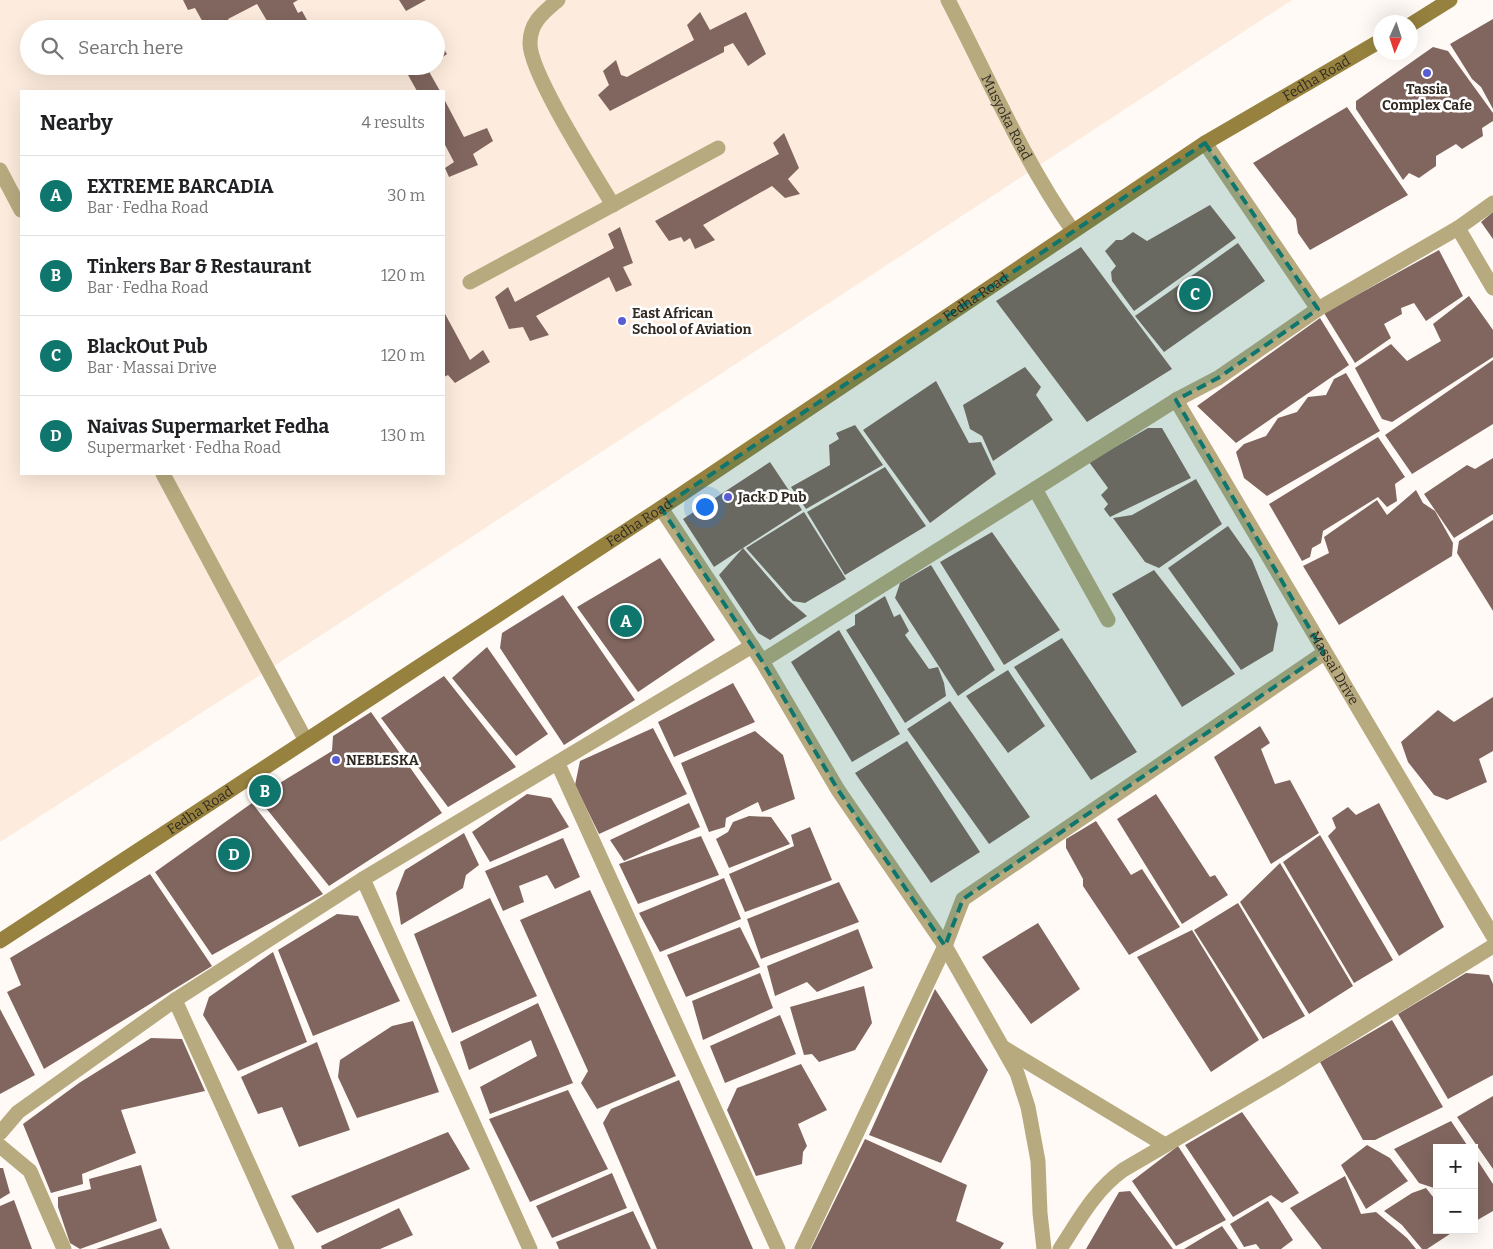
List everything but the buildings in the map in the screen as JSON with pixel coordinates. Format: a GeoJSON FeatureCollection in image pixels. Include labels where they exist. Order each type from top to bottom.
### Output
{"type":"FeatureCollection","features":[{"type":"Feature","properties":{"kind":"street"},"geometry":{"type":"LineString","coordinates":[[558,0],[536,18],[530,43],[544,86],[613,205]]}},
{"type":"Feature","properties":{"kind":"street","name":"Musyoka Road"},"geometry":{"type":"LineString","coordinates":[[948,0],[1038,176],[1052,201],[1073,231]]}},
{"type":"Feature","properties":{"kind":"street"},"geometry":{"type":"LineString","coordinates":[[1418,20],[1450,0]]}},
{"type":"Feature","properties":{"kind":"street","name":"Fedha Road"},"geometry":{"type":"LineString","coordinates":[[0,941],[305,739],[661,508],[1205,143],[1373,45]]}},
{"type":"Feature","properties":{"kind":"street"},"geometry":{"type":"LineString","coordinates":[[1205,143],[1318,309]]}},
{"type":"Feature","properties":{"kind":"street"},"geometry":{"type":"LineString","coordinates":[[470,282],[718,148]]}},
{"type":"Feature","properties":{"kind":"street"},"geometry":{"type":"LineString","coordinates":[[0,170],[20,208]]}},
{"type":"Feature","properties":{"kind":"street"},"geometry":{"type":"LineString","coordinates":[[762,661],[1176,400],[1218,378],[1318,309],[1458,228],[1493,203]]}},
{"type":"Feature","properties":{"kind":"street"},"geometry":{"type":"LineString","coordinates":[[1458,228],[1493,288]]}},
{"type":"Feature","properties":{"kind":"street","name":"Massai Drive"},"geometry":{"type":"LineString","coordinates":[[1176,400],[1493,936]]}},
{"type":"Feature","properties":{"kind":"street"},"geometry":{"type":"LineString","coordinates":[[164,475],[305,739]]}},
{"type":"Feature","properties":{"kind":"street"},"geometry":{"type":"LineString","coordinates":[[1035,489],[1108,620]]}},
{"type":"Feature","properties":{"kind":"street"},"geometry":{"type":"LineString","coordinates":[[661,508],[762,661],[838,790],[945,946],[1017,1073],[1028,1107],[1038,1161],[1040,1214],[1044,1249]]}},
{"type":"Feature","properties":{"kind":"street"},"geometry":{"type":"LineString","coordinates":[[0,1133],[18,1112],[175,1000],[363,879],[558,764],[752,646]]}},
{"type":"Feature","properties":{"kind":"street"},"geometry":{"type":"LineString","coordinates":[[802,1249],[945,946],[963,899],[1324,653]]}},
{"type":"Feature","properties":{"kind":"street"},"geometry":{"type":"LineString","coordinates":[[558,764],[778,1249]]}},
{"type":"Feature","properties":{"kind":"street"},"geometry":{"type":"LineString","coordinates":[[363,879],[530,1249]]}},
{"type":"Feature","properties":{"kind":"street"},"geometry":{"type":"LineString","coordinates":[[1060,1249],[1105,1183],[1165,1145],[1282,1077],[1493,946]]}},
{"type":"Feature","properties":{"kind":"street"},"geometry":{"type":"LineString","coordinates":[[175,1000],[287,1249]]}},
{"type":"Feature","properties":{"kind":"street"},"geometry":{"type":"LineString","coordinates":[[1003,1047],[1165,1145]]}},
{"type":"Feature","properties":{"kind":"street"},"geometry":{"type":"LineString","coordinates":[[0,1146],[30,1172],[64,1249]]}},
{"type":"Feature","properties":{"kind":"highlighted area"},"geometry":{"type":"Polygon","coordinates":[[[1205,143],[1318,309],[1218,378],[1176,400],[1324,653],[963,899],[945,946],[838,790],[762,661],[661,508],[1205,143]]]}},
{"type":"Feature","properties":{"kind":"shaded area","name":"East African School of Aviation"},"geometry":{"type":"Polygon","coordinates":[[[0,0],[1292,0],[268,670],[0,842],[0,0]]]}},
{"type":"Feature","properties":{"kind":"place","name":"Tassia Complex Cafe"},"geometry":{"type":"Point","coordinates":[1427,73]}},
{"type":"Feature","properties":{"kind":"place","name":"BlackOut Pub"},"geometry":{"type":"Point","coordinates":[1195,294]}},
{"type":"Feature","properties":{"kind":"place","name":"East African School of Aviation"},"geometry":{"type":"Point","coordinates":[622,321]}},
{"type":"Feature","properties":{"kind":"place","name":"Jack D Pub"},"geometry":{"type":"Point","coordinates":[728,497]}},
{"type":"Feature","properties":{"kind":"place","name":"EXTREME BARCADIA"},"geometry":{"type":"Point","coordinates":[626,621]}},
{"type":"Feature","properties":{"kind":"place","name":"NEBLESKA"},"geometry":{"type":"Point","coordinates":[336,760]}},
{"type":"Feature","properties":{"kind":"place","name":"Tinkers Bar & Restaurant"},"geometry":{"type":"Point","coordinates":[265,791]}},
{"type":"Feature","properties":{"kind":"place","name":"Naivas Supermarket Fedha"},"geometry":{"type":"Point","coordinates":[234,854]}}]}
